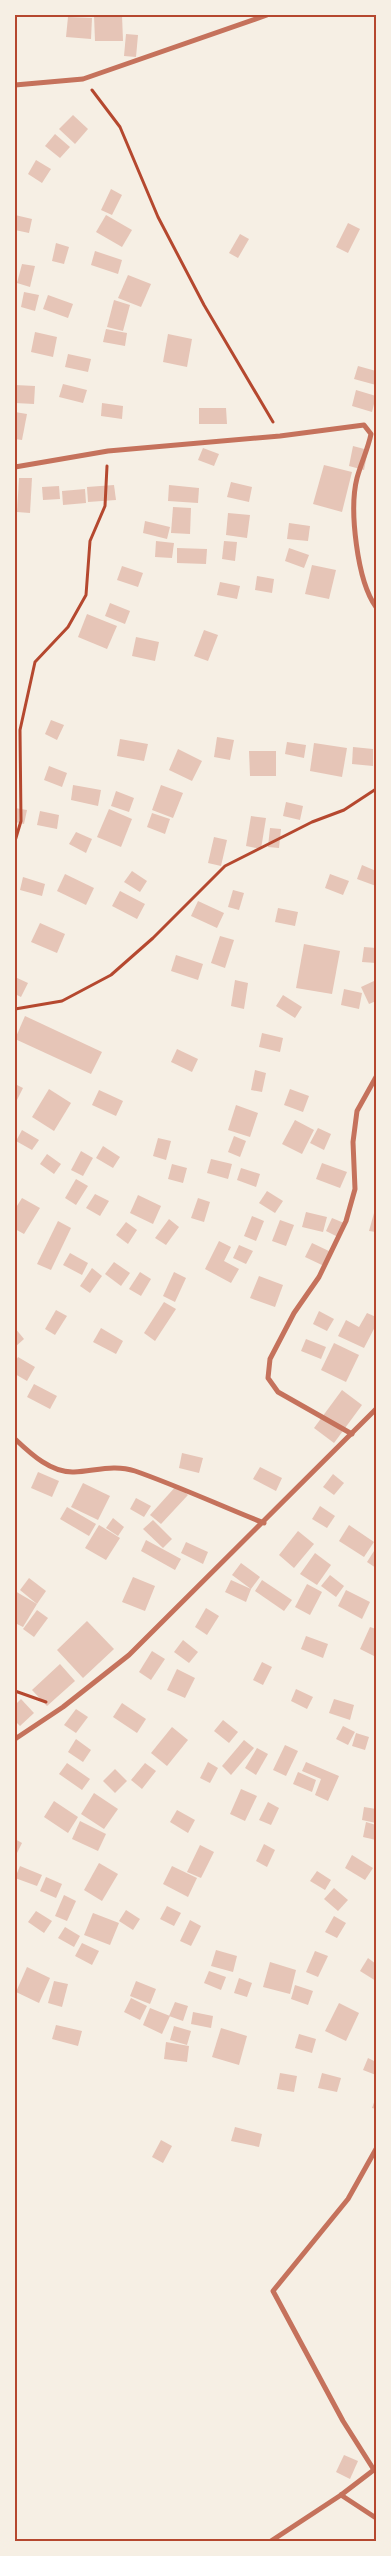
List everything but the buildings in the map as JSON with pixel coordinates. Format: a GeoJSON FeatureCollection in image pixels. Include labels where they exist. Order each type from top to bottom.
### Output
{"type":"FeatureCollection","features":[{"type":"Feature","properties":{"kind":"street"},"geometry":{"type":"LineString","coordinates":[[15,84],[83,79],[267,15]]}},
{"type":"Feature","properties":{"kind":"street"},"geometry":{"type":"LineString","coordinates":[[15,467],[108,451],[280,436],[359,424],[368,428],[371,434],[356,480],[354,531],[364,580],[376,607]]}},
{"type":"Feature","properties":{"kind":"street"},"geometry":{"type":"LineString","coordinates":[[352,1434],[278,1392],[268,1378],[270,1359],[294,1314],[320,1277],[346,1221],[355,1189],[353,1142],[357,1111],[376,1077]]}},
{"type":"Feature","properties":{"kind":"street"},"geometry":{"type":"LineString","coordinates":[[15,1739],[63,1707],[129,1655],[376,1409]]}},
{"type":"Feature","properties":{"kind":"street"},"geometry":{"type":"LineString","coordinates":[[15,1439],[34,1457],[55,1468],[72,1472],[106,1467],[133,1470],[264,1522]]}},
{"type":"Feature","properties":{"kind":"street"},"geometry":{"type":"LineString","coordinates":[[271,2541],[340,2496],[375,2469],[343,2421],[274,2290],[348,2199],[376,2149]]}},
{"type":"Feature","properties":{"kind":"street"},"geometry":{"type":"LineString","coordinates":[[340,2496],[376,2518]]}},
{"type":"Feature","properties":{"kind":"path"},"geometry":{"type":"LineString","coordinates":[[83,79],[120,127],[167,234],[204,305],[280,436]]}},
{"type":"Feature","properties":{"kind":"path"},"geometry":{"type":"LineString","coordinates":[[15,841],[21,821],[20,730],[35,662],[68,628],[86,595],[90,541],[105,506],[108,451]]}},
{"type":"Feature","properties":{"kind":"path"},"geometry":{"type":"LineString","coordinates":[[15,1009],[62,1001],[111,974],[153,938],[225,866],[312,822],[344,810],[376,789]]}},
{"type":"Feature","properties":{"kind":"path"},"geometry":{"type":"LineString","coordinates":[[15,1691],[63,1707]]}}]}
